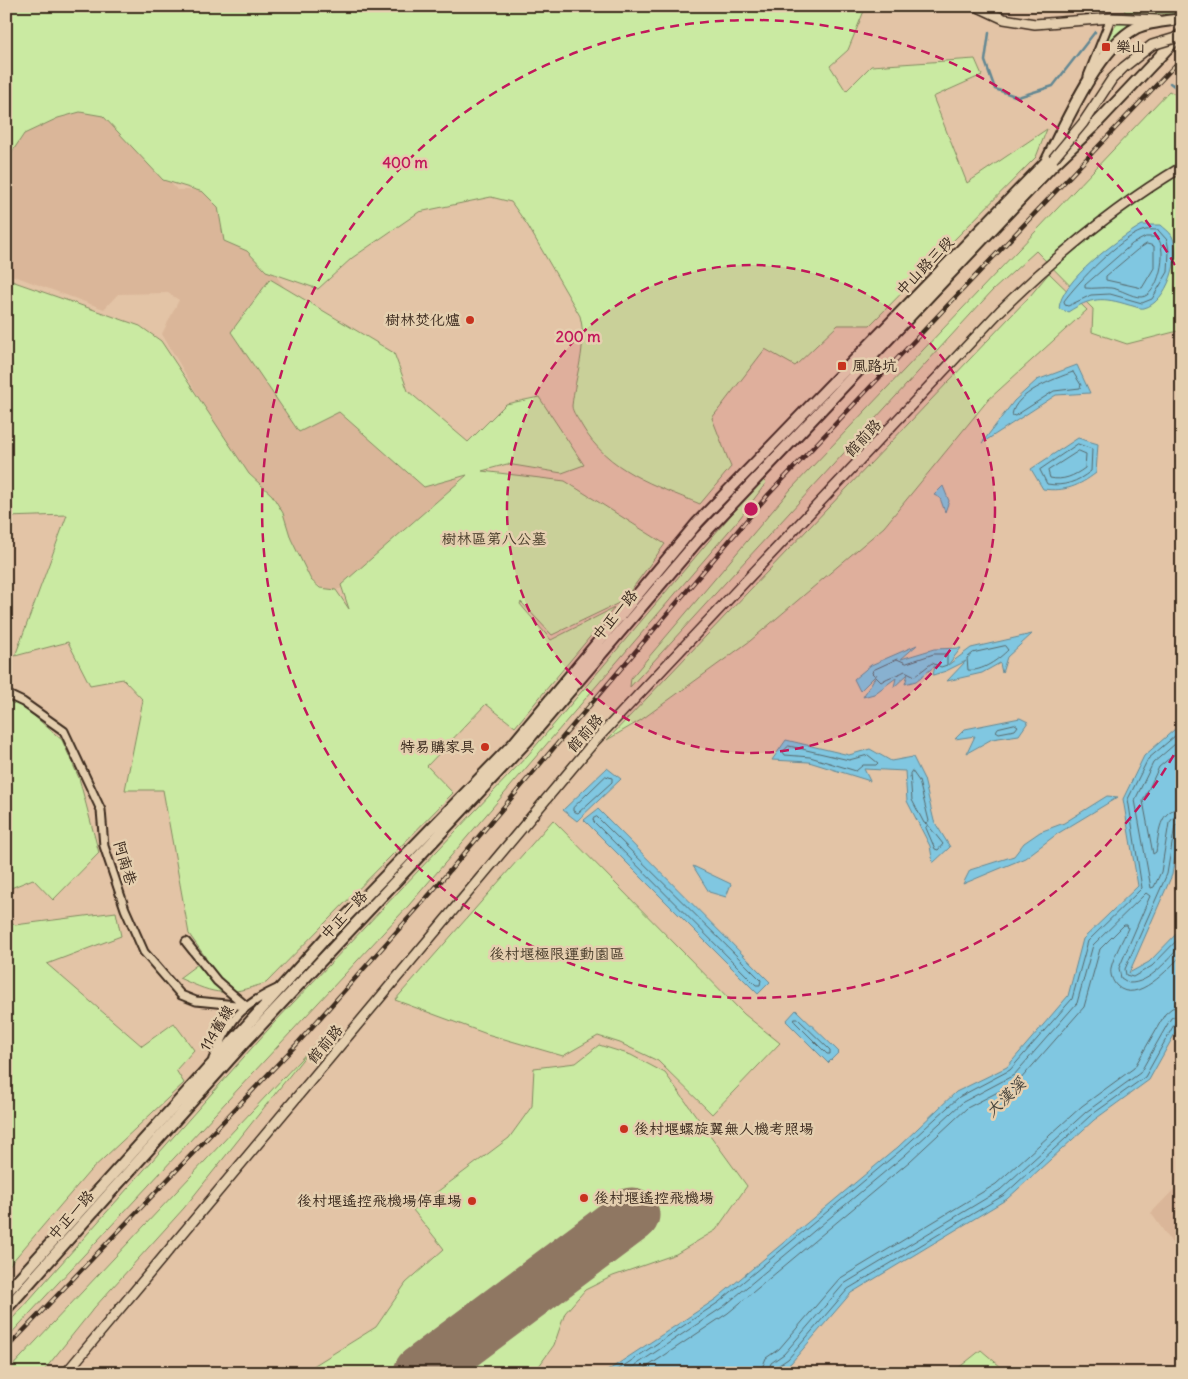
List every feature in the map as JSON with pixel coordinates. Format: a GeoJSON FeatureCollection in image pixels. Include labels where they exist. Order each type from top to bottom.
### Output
{"type":"FeatureCollection","features":[{"type":"Feature","properties":{"kind":"main road","name":"中山路三段"},"geometry":{"type":"LineString","coordinates":[[699,539],[1050,163],[1082,91],[1116,45],[1125,36],[1145,25],[1176,20]]}},
{"type":"Feature","properties":{"kind":"main road","name":"中山路三段"},"geometry":{"type":"LineString","coordinates":[[681,542],[1050,163],[1182,35]]}},
{"type":"Feature","properties":{"kind":"main road","name":"中正一路"},"geometry":{"type":"LineString","coordinates":[[6,1293],[216,1067],[290,994],[527,741],[699,539]]}},
{"type":"Feature","properties":{"kind":"main road","name":"中正一路"},"geometry":{"type":"LineString","coordinates":[[6,1309],[216,1067],[281,987],[331,932],[514,743],[681,542]]}},
{"type":"Feature","properties":{"kind":"street"},"geometry":{"type":"LineString","coordinates":[[976,6],[1004,19],[1035,24],[1111,18],[1176,20]]}},
{"type":"Feature","properties":{"kind":"street"},"geometry":{"type":"LineString","coordinates":[[1082,91],[1111,18]]}},
{"type":"Feature","properties":{"kind":"street"},"geometry":{"type":"LineString","coordinates":[[1050,163],[1083,123],[1112,79],[1124,66],[1152,45],[1182,35]]}},
{"type":"Feature","properties":{"kind":"street","name":"館前路"},"geometry":{"type":"LineString","coordinates":[[66,1373],[594,742],[1034,277],[1112,215],[1182,167]]}},
{"type":"Feature","properties":{"kind":"street","name":"阿南巷"},"geometry":{"type":"LineString","coordinates":[[6,694],[23,702],[64,731],[100,810],[104,846],[125,909],[144,952],[181,994],[196,1000],[246,1006]]}},
{"type":"Feature","properties":{"kind":"street"},"geometry":{"type":"LineString","coordinates":[[186,942],[217,981],[246,1006]]}},
{"type":"Feature","properties":{"kind":"street"},"geometry":{"type":"LineString","coordinates":[[281,987],[290,994]]}},
{"type":"Feature","properties":{"kind":"street","name":"114舊線"},"geometry":{"type":"LineString","coordinates":[[216,1067],[237,1014],[252,1001],[281,987]]}},
{"type":"Feature","properties":{"kind":"shaded area"},"geometry":{"type":"Polygon","coordinates":[[[102,104],[177,190],[213,190],[364,396],[456,467],[460,488],[350,586],[328,592],[303,574],[162,334],[179,300],[168,293],[118,294],[104,309],[6,273],[6,145],[14,132],[102,104]]]}},
{"type":"Feature","properties":{"kind":"shaded area"},"geometry":{"type":"Polygon","coordinates":[[[1182,1181],[1182,1257],[1151,1213],[1182,1181]]]}},
{"type":"Feature","properties":{"kind":"green space"},"geometry":{"type":"Polygon","coordinates":[[[6,6],[866,6],[848,50],[830,66],[846,91],[871,66],[975,59],[982,75],[933,97],[967,183],[1047,129],[1036,157],[870,325],[838,325],[795,366],[765,349],[712,418],[731,467],[700,504],[634,475],[605,454],[582,426],[572,408],[583,339],[580,316],[528,226],[511,202],[491,197],[419,212],[352,258],[318,289],[266,271],[247,251],[224,241],[218,207],[203,192],[163,180],[103,116],[80,112],[58,118],[24,134],[6,161],[6,6]]]}},
{"type":"Feature","properties":{"kind":"green space"},"geometry":{"type":"Polygon","coordinates":[[[1124,6],[1182,6],[1182,12],[1173,14],[1125,12],[1124,6]]]}},
{"type":"Feature","properties":{"kind":"green space"},"geometry":{"type":"Polygon","coordinates":[[[1138,22],[1115,38],[1099,61],[1108,37],[1117,24],[1138,22]]]}},
{"type":"Feature","properties":{"kind":"green space"},"geometry":{"type":"Polygon","coordinates":[[[1169,91],[1182,98],[1182,330],[1127,344],[1092,332],[1093,309],[1036,251],[992,291],[630,687],[631,678],[791,489],[1169,91]]]}},
{"type":"Feature","properties":{"kind":"green space"},"geometry":{"type":"Polygon","coordinates":[[[1049,273],[1087,310],[988,400],[884,527],[750,641],[641,720],[607,740],[1030,296],[1049,273]]]}},
{"type":"Feature","properties":{"kind":"green space","name":"樹林區第八公墓"},"geometry":{"type":"Polygon","coordinates":[[[6,279],[140,326],[161,341],[249,474],[272,495],[283,513],[291,539],[311,580],[320,588],[336,590],[349,609],[341,585],[467,475],[424,487],[339,412],[299,432],[231,332],[270,279],[394,353],[408,391],[468,442],[506,404],[539,397],[584,465],[562,473],[507,464],[482,471],[565,481],[665,544],[623,601],[552,635],[521,602],[520,604],[551,640],[614,608],[515,727],[486,704],[427,766],[453,793],[266,983],[231,992],[222,992],[213,991],[179,978],[206,958],[189,934],[163,790],[125,790],[143,700],[123,679],[90,685],[68,642],[15,656],[67,515],[6,517],[6,279]]]}},
{"type":"Feature","properties":{"kind":"green space"},"geometry":{"type":"Polygon","coordinates":[[[763,480],[766,483],[740,518],[409,905],[6,1339],[6,1326],[274,1023],[528,755],[730,516],[763,480]]]}},
{"type":"Feature","properties":{"kind":"green space"},"geometry":{"type":"Polygon","coordinates":[[[6,698],[26,709],[62,740],[79,778],[99,853],[53,900],[33,879],[6,890],[6,698]]]}},
{"type":"Feature","properties":{"kind":"green space","name":"後村堰極限運動園區"},"geometry":{"type":"Polygon","coordinates":[[[553,820],[744,1014],[780,1043],[712,1114],[658,1061],[620,1043],[598,1036],[563,1056],[487,1034],[395,1000],[553,820]]]}},
{"type":"Feature","properties":{"kind":"green space"},"geometry":{"type":"Polygon","coordinates":[[[116,912],[121,936],[47,964],[142,1046],[174,1023],[194,1050],[176,1070],[184,1083],[89,1172],[6,1269],[6,916],[15,925],[116,912]]]}},
{"type":"Feature","properties":{"kind":"green space"},"geometry":{"type":"Polygon","coordinates":[[[314,1045],[184,1208],[94,1308],[42,1373],[6,1373],[314,1045]]]}},
{"type":"Feature","properties":{"kind":"green space","name":"後村堰遙控飛機場"},"geometry":{"type":"Polygon","coordinates":[[[599,1045],[631,1055],[665,1073],[747,1186],[716,1230],[676,1254],[613,1276],[585,1290],[565,1313],[554,1345],[534,1373],[302,1373],[376,1327],[406,1283],[444,1249],[413,1210],[509,1138],[532,1106],[534,1068],[576,1063],[599,1045]]]}},
{"type":"Feature","properties":{"kind":"green space"},"geometry":{"type":"Polygon","coordinates":[[[981,1350],[1008,1373],[952,1373],[981,1350]]]}},
{"type":"Feature","properties":{"kind":"water"},"geometry":{"type":"Polygon","coordinates":[[[1142,225],[1161,225],[1172,236],[1175,245],[1174,266],[1166,288],[1159,297],[1152,304],[1144,308],[1120,302],[1097,300],[1084,303],[1068,312],[1059,309],[1062,298],[1079,274],[1105,250],[1142,225]]]}},
{"type":"Feature","properties":{"kind":"water"},"geometry":{"type":"Polygon","coordinates":[[[1077,365],[1090,393],[1056,395],[982,443],[1014,401],[1037,380],[1077,365]]]}},
{"type":"Feature","properties":{"kind":"water"},"geometry":{"type":"Polygon","coordinates":[[[1078,438],[1098,444],[1096,473],[1084,481],[1065,489],[1043,489],[1031,469],[1078,438]]]}},
{"type":"Feature","properties":{"kind":"water"},"geometry":{"type":"Polygon","coordinates":[[[943,486],[949,501],[945,512],[940,498],[934,495],[943,486]]]}},
{"type":"Feature","properties":{"kind":"water"},"geometry":{"type":"Polygon","coordinates":[[[1032,634],[1007,657],[1002,673],[1000,663],[982,673],[947,681],[966,661],[933,675],[935,666],[916,681],[905,684],[908,674],[894,687],[896,678],[874,694],[863,697],[877,674],[860,691],[854,679],[871,665],[917,645],[901,659],[934,649],[961,648],[948,665],[971,648],[1032,634]]]}},
{"type":"Feature","properties":{"kind":"water"},"geometry":{"type":"Polygon","coordinates":[[[1020,718],[1028,722],[1019,735],[992,739],[967,753],[975,736],[955,739],[965,729],[1020,718]]]}},
{"type":"Feature","properties":{"kind":"water","name":"大漢溪"},"geometry":{"type":"Polygon","coordinates":[[[1182,723],[1182,812],[1172,875],[1129,973],[1149,962],[1182,928],[1182,1021],[1149,1080],[1094,1120],[1007,1199],[851,1293],[791,1363],[776,1373],[604,1373],[716,1299],[898,1147],[956,1092],[1007,1067],[1068,996],[1083,939],[1138,886],[1123,799],[1144,756],[1182,723]]]}},
{"type":"Feature","properties":{"kind":"water"},"geometry":{"type":"Polygon","coordinates":[[[786,740],[849,755],[870,749],[891,761],[913,757],[924,779],[934,821],[950,847],[933,863],[930,846],[907,801],[905,771],[864,769],[870,781],[809,762],[772,760],[786,740]]]}},
{"type":"Feature","properties":{"kind":"water"},"geometry":{"type":"Polygon","coordinates":[[[607,768],[621,779],[577,821],[563,810],[607,768]]]}},
{"type":"Feature","properties":{"kind":"water"},"geometry":{"type":"Polygon","coordinates":[[[1107,796],[1118,797],[1057,834],[1025,858],[963,884],[970,870],[1014,856],[1024,843],[1040,832],[1064,823],[1107,796]]]}},
{"type":"Feature","properties":{"kind":"water"},"geometry":{"type":"Polygon","coordinates":[[[598,809],[770,982],[758,994],[584,820],[598,809]]]}},
{"type":"Feature","properties":{"kind":"water"},"geometry":{"type":"Polygon","coordinates":[[[693,866],[731,884],[726,897],[709,892],[693,866]]]}},
{"type":"Feature","properties":{"kind":"water"},"geometry":{"type":"Polygon","coordinates":[[[796,1010],[839,1052],[828,1063],[786,1021],[796,1010]]]}},
{"type":"Feature","properties":{"kind":"waterway"},"geometry":{"type":"LineString","coordinates":[[989,33],[985,61],[995,89],[1018,97],[1053,86],[1095,32]]}},
{"type":"Feature","properties":{"kind":"waterway"},"geometry":{"type":"LineString","coordinates":[[1173,85],[1182,79]]}},
{"type":"Feature","properties":{"kind":"waterway"},"geometry":{"type":"LineString","coordinates":[[1170,83],[1182,92]]}},
{"type":"Feature","properties":{"kind":"runway"},"geometry":{"type":"LineString","coordinates":[[421,1373],[632,1215]]}},
{"type":"Feature","properties":{"kind":"railway"},"geometry":{"type":"LineString","coordinates":[[6,1349],[296,1045],[430,894],[768,495],[1182,58]]}},
{"type":"Feature","properties":{"kind":"place","name":"樂山"},"geometry":{"type":"Point","coordinates":[1106,47]}},
{"type":"Feature","properties":{"kind":"place","name":"樹林焚化爐"},"geometry":{"type":"Point","coordinates":[470,320]}},
{"type":"Feature","properties":{"kind":"place","name":"風路坑"},"geometry":{"type":"Point","coordinates":[842,366]}},
{"type":"Feature","properties":{"kind":"place","name":"特易購家具"},"geometry":{"type":"Point","coordinates":[485,747]}},
{"type":"Feature","properties":{"kind":"place","name":"後村堰螺旋翼無人機考照場"},"geometry":{"type":"Point","coordinates":[624,1129]}},
{"type":"Feature","properties":{"kind":"place","name":"後村堰遙控飛機場"},"geometry":{"type":"Point","coordinates":[584,1198]}},
{"type":"Feature","properties":{"kind":"place","name":"後村堰遙控飛機場停車場"},"geometry":{"type":"Point","coordinates":[472,1201]}}]}
